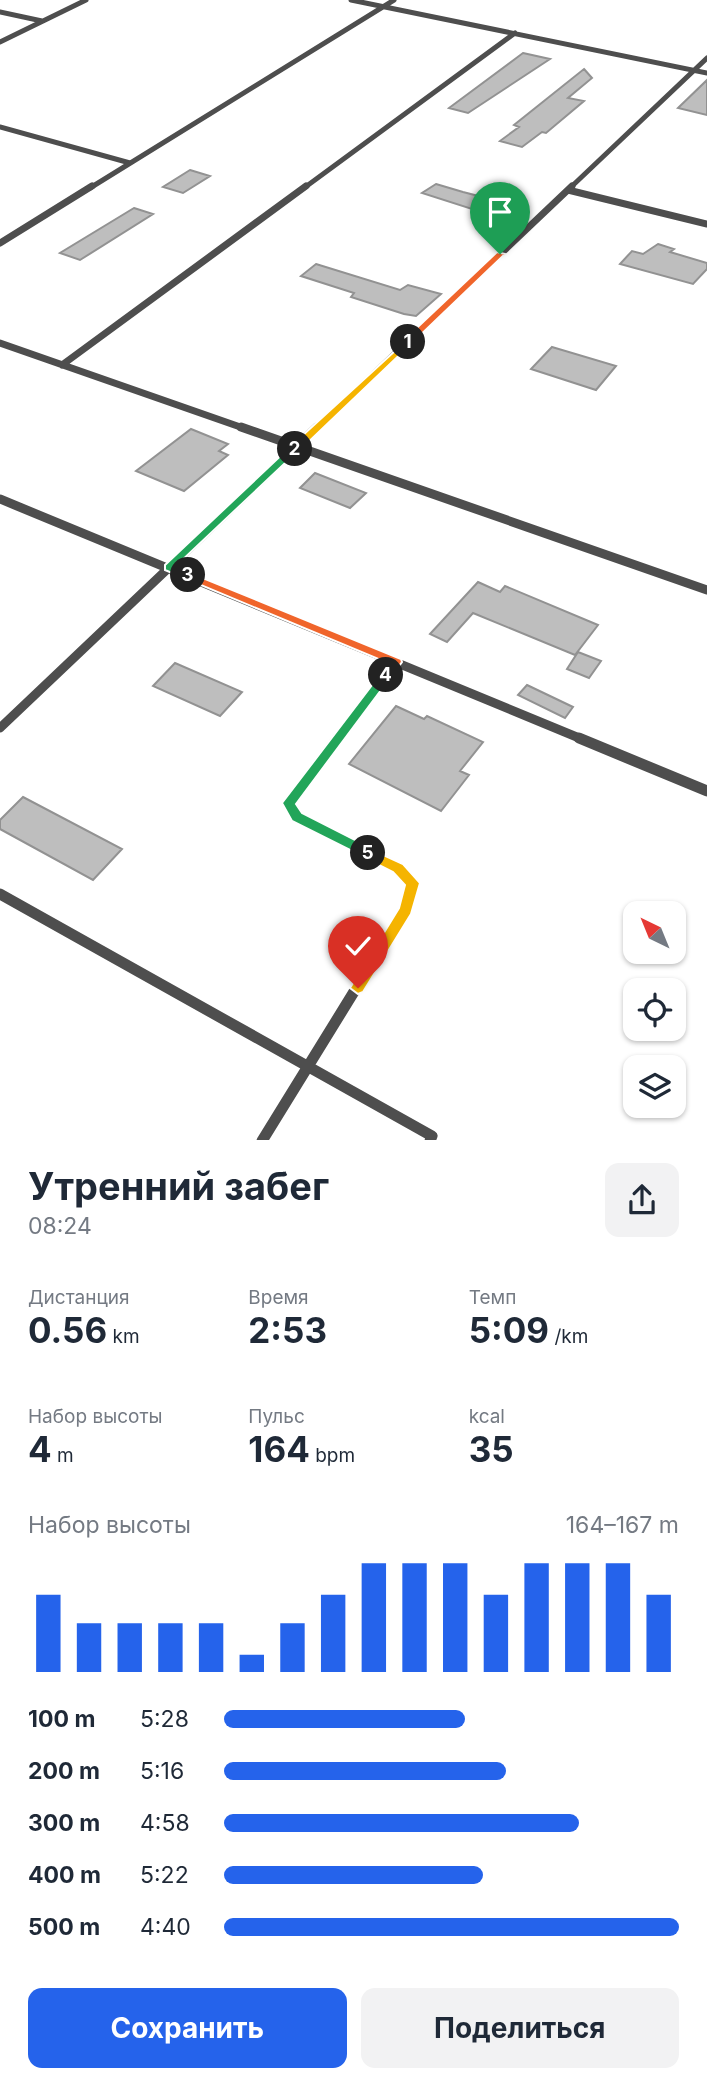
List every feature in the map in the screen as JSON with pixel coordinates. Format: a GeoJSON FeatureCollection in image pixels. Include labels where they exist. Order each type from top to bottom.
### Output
{"type":"FeatureCollection","features":[{"type":"Feature","properties":{"kind":"lane"},"geometry":{"type":"LineString","coordinates":[[0,41],[86,0]]}},
{"type":"Feature","properties":{"kind":"lane"},"geometry":{"type":"LineString","coordinates":[[351,0],[707,73]]}},
{"type":"Feature","properties":{"kind":"lane"},"geometry":{"type":"LineString","coordinates":[[0,243],[394,0]]}},
{"type":"Feature","properties":{"kind":"lane"},"geometry":{"type":"LineString","coordinates":[[0,12],[42,21]]}},
{"type":"Feature","properties":{"kind":"lane"},"geometry":{"type":"LineString","coordinates":[[62,365],[515,33]]}},
{"type":"Feature","properties":{"kind":"lane"},"geometry":{"type":"LineString","coordinates":[[0,728],[707,58]]}},
{"type":"Feature","properties":{"kind":"lane"},"geometry":{"type":"LineString","coordinates":[[0,127],[130,163]]}},
{"type":"Feature","properties":{"kind":"lane"},"geometry":{"type":"LineString","coordinates":[[568,190],[707,224]]}},
{"type":"Feature","properties":{"kind":"lane"},"geometry":{"type":"LineString","coordinates":[[0,343],[707,590]]}},
{"type":"Feature","properties":{"kind":"lane"},"geometry":{"type":"LineString","coordinates":[[0,499],[707,791]]}},
{"type":"Feature","properties":{"kind":"lane"},"geometry":{"type":"LineString","coordinates":[[262,1140],[311,1066],[405,909],[413,883],[398,868],[297,817],[289,803],[396,662]]}},
{"type":"Feature","properties":{"kind":"lane"},"geometry":{"type":"LineString","coordinates":[[0,894],[311,1066],[432,1136],[430,1140]]}},
{"type":"Feature","properties":{"kind":"building"},"geometry":{"type":"Polygon","coordinates":[[[523,53],[550,59],[468,113],[449,108],[523,53]]]}},
{"type":"Feature","properties":{"kind":"building"},"geometry":{"type":"Polygon","coordinates":[[[584,69],[592,78],[568,98],[584,101],[546,133],[542,132],[522,147],[500,141],[519,127],[514,125],[584,69]]]}},
{"type":"Feature","properties":{"kind":"building"},"geometry":{"type":"Polygon","coordinates":[[[707,80],[707,115],[678,108],[707,80]]]}},
{"type":"Feature","properties":{"kind":"building"},"geometry":{"type":"Polygon","coordinates":[[[190,170],[210,176],[183,193],[163,187],[190,170]]]}},
{"type":"Feature","properties":{"kind":"building"},"geometry":{"type":"Polygon","coordinates":[[[436,184],[490,199],[475,210],[422,193],[436,184]]]}},
{"type":"Feature","properties":{"kind":"building"},"geometry":{"type":"Polygon","coordinates":[[[134,208],[153,214],[80,260],[60,253],[134,208]]]}},
{"type":"Feature","properties":{"kind":"building"},"geometry":{"type":"Polygon","coordinates":[[[658,244],[674,249],[670,252],[707,263],[707,269],[693,284],[620,264],[632,251],[643,254],[658,244]]]}},
{"type":"Feature","properties":{"kind":"building"},"geometry":{"type":"Polygon","coordinates":[[[316,264],[400,290],[408,285],[441,294],[416,316],[404,314],[351,297],[354,293],[301,276],[316,264]]]}},
{"type":"Feature","properties":{"kind":"building"},"geometry":{"type":"Polygon","coordinates":[[[552,347],[616,366],[596,390],[531,369],[552,347]]]}},
{"type":"Feature","properties":{"kind":"building"},"geometry":{"type":"Polygon","coordinates":[[[191,429],[228,444],[219,451],[228,455],[184,491],[136,471],[191,429]]]}},
{"type":"Feature","properties":{"kind":"building"},"geometry":{"type":"Polygon","coordinates":[[[315,473],[366,493],[350,508],[300,488],[315,473]]]}},
{"type":"Feature","properties":{"kind":"building"},"geometry":{"type":"Polygon","coordinates":[[[478,582],[500,592],[505,586],[598,625],[575,655],[473,613],[447,642],[430,634],[478,582]]]}},
{"type":"Feature","properties":{"kind":"building"},"geometry":{"type":"Polygon","coordinates":[[[578,652],[601,661],[589,678],[567,669],[578,652]]]}},
{"type":"Feature","properties":{"kind":"building"},"geometry":{"type":"Polygon","coordinates":[[[175,663],[242,692],[220,716],[153,686],[175,663]]]}},
{"type":"Feature","properties":{"kind":"building"},"geometry":{"type":"Polygon","coordinates":[[[527,685],[573,707],[565,718],[518,695],[527,685]]]}},
{"type":"Feature","properties":{"kind":"building"},"geometry":{"type":"Polygon","coordinates":[[[396,706],[424,719],[427,716],[483,742],[460,771],[469,775],[441,811],[349,764],[396,706]]]}},
{"type":"Feature","properties":{"kind":"building"},"geometry":{"type":"Polygon","coordinates":[[[23,797],[122,849],[93,880],[0,829],[0,820],[23,797]]]}},
{"type":"Feature","properties":{"kind":"route"},"geometry":{"type":"LineString","coordinates":[[358,988],[405,909],[413,883],[398,868],[297,817],[289,803],[396,662],[169,568],[500,254]]}}]}
